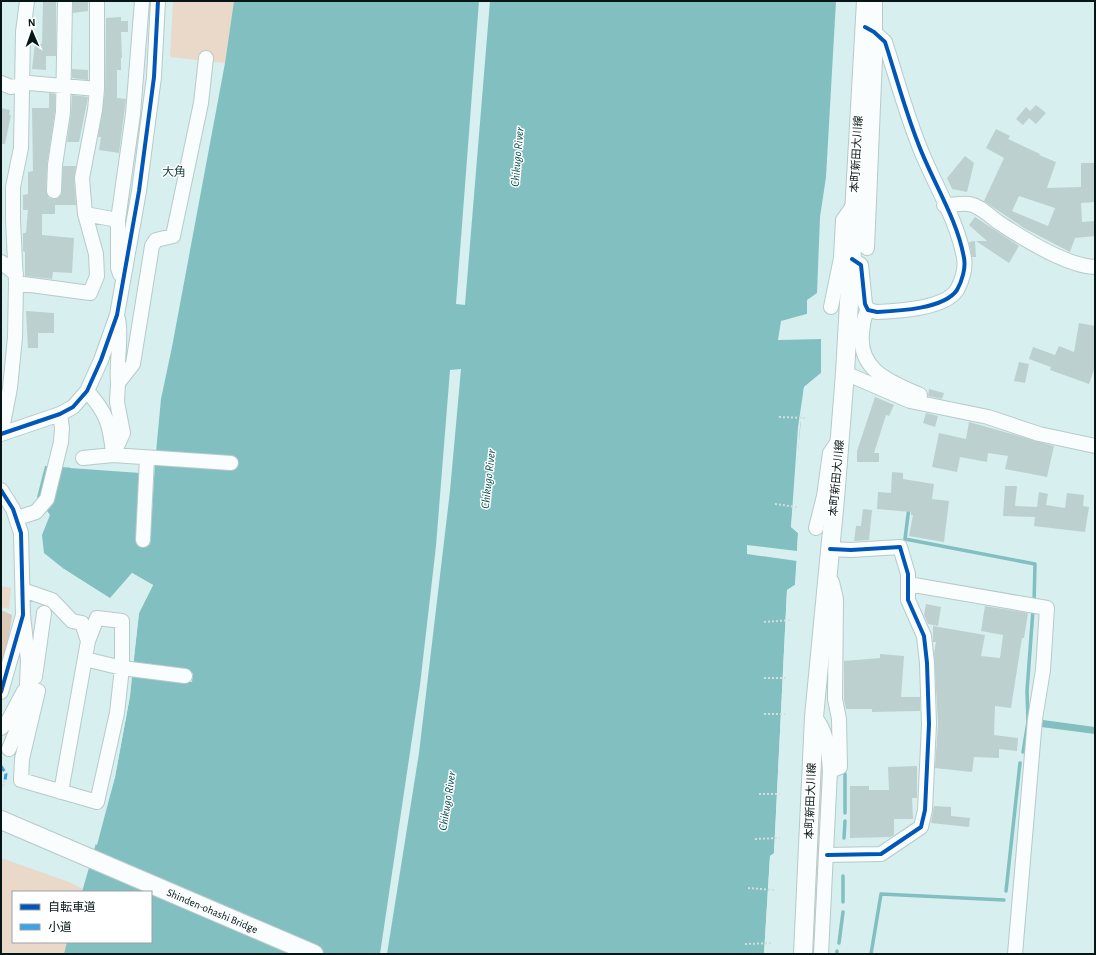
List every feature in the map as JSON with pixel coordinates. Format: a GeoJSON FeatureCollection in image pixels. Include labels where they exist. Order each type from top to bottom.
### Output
{"type":"FeatureCollection","features":[{"type":"Feature","properties":{"kind":"main road","name":"本町新田大川線"},"geometry":{"type":"LineString","coordinates":[[803,954],[814,717],[840,440],[852,259],[853,206],[869,30],[866,1]]}},
{"type":"Feature","properties":{"kind":"main road","name":"Shinden-ohashi Bridge"},"geometry":{"type":"LineString","coordinates":[[1,820],[314,954]]}},
{"type":"Feature","properties":{"kind":"street"},"geometry":{"type":"LineString","coordinates":[[27,1],[23,32],[21,148],[13,187],[12,220],[16,278],[15,337],[10,388],[1,434],[60,414],[74,407],[87,391],[117,315],[124,284],[139,191],[154,77],[158,1]]}},
{"type":"Feature","properties":{"kind":"street"},"geometry":{"type":"LineString","coordinates":[[1,262],[16,278],[90,293],[97,276],[96,254],[85,214],[82,178],[97,89],[97,1]]}},
{"type":"Feature","properties":{"kind":"street"},"geometry":{"type":"LineString","coordinates":[[124,284],[118,268],[118,220],[133,114],[142,1]]}},
{"type":"Feature","properties":{"kind":"street"},"geometry":{"type":"LineString","coordinates":[[867,248],[875,58],[869,30],[875,1]]}},
{"type":"Feature","properties":{"kind":"street"},"geometry":{"type":"LineString","coordinates":[[54,191],[55,165],[63,112],[65,2]]}},
{"type":"Feature","properties":{"kind":"street"},"geometry":{"type":"LineString","coordinates":[[868,310],[877,312],[899,311],[932,305],[948,298],[956,291],[963,278],[964,260],[958,234],[917,142],[885,42],[869,30]]}},
{"type":"Feature","properties":{"kind":"street"},"geometry":{"type":"LineString","coordinates":[[118,383],[133,364],[152,246],[156,240],[173,236],[201,103],[206,58]]}},
{"type":"Feature","properties":{"kind":"street"},"geometry":{"type":"LineString","coordinates":[[1,84],[11,87],[23,84],[97,89]]}},
{"type":"Feature","properties":{"kind":"street"},"geometry":{"type":"LineString","coordinates":[[944,205],[969,204],[982,208],[991,218],[1023,239],[1076,264],[1095,267]]}},
{"type":"Feature","properties":{"kind":"street"},"geometry":{"type":"LineString","coordinates":[[831,307],[841,258],[843,220],[853,206]]}},
{"type":"Feature","properties":{"kind":"street"},"geometry":{"type":"LineString","coordinates":[[85,214],[118,220]]}},
{"type":"Feature","properties":{"kind":"street"},"geometry":{"type":"LineString","coordinates":[[852,259],[861,265],[865,304],[868,310]]}},
{"type":"Feature","properties":{"kind":"street"},"geometry":{"type":"LineString","coordinates":[[868,310],[864,315],[861,342],[863,355],[870,366],[881,375],[921,396],[920,402]]}},
{"type":"Feature","properties":{"kind":"street"},"geometry":{"type":"LineString","coordinates":[[114,455],[123,433],[117,402],[117,368],[120,330],[117,315]]}},
{"type":"Feature","properties":{"kind":"street"},"geometry":{"type":"LineString","coordinates":[[845,373],[910,401],[988,417],[1039,434],[1095,446]]}},
{"type":"Feature","properties":{"kind":"street"},"geometry":{"type":"LineString","coordinates":[[87,391],[101,407],[111,431],[114,455]]}},
{"type":"Feature","properties":{"kind":"street"},"geometry":{"type":"LineString","coordinates":[[17,518],[29,516],[40,508],[47,499],[61,442],[62,428],[60,414]]}},
{"type":"Feature","properties":{"kind":"street"},"geometry":{"type":"LineString","coordinates":[[816,528],[824,496],[830,454],[840,440]]}},
{"type":"Feature","properties":{"kind":"street"},"geometry":{"type":"LineString","coordinates":[[83,458],[114,455],[231,463]]}},
{"type":"Feature","properties":{"kind":"street"},"geometry":{"type":"LineString","coordinates":[[143,540],[147,458]]}},
{"type":"Feature","properties":{"kind":"street"},"geometry":{"type":"LineString","coordinates":[[1,490],[17,518],[21,534],[23,615],[30,686],[8,720],[1,728]]}},
{"type":"Feature","properties":{"kind":"street"},"geometry":{"type":"LineString","coordinates":[[827,855],[881,854],[921,827],[925,810],[929,704],[924,636],[908,600],[908,574],[900,547],[851,550],[830,548]]}},
{"type":"Feature","properties":{"kind":"street"},"geometry":{"type":"LineString","coordinates":[[826,580],[832,582],[836,599],[835,699],[839,726],[840,767],[830,771]]}},
{"type":"Feature","properties":{"kind":"street"},"geometry":{"type":"LineString","coordinates":[[908,584],[1047,608],[1043,670],[1035,719],[1015,954]]}},
{"type":"Feature","properties":{"kind":"street"},"geometry":{"type":"LineString","coordinates":[[23,590],[52,600],[72,621],[82,623],[88,641]]}},
{"type":"Feature","properties":{"kind":"street"},"geometry":{"type":"LineString","coordinates":[[9,748],[30,686],[44,613]]}},
{"type":"Feature","properties":{"kind":"street"},"geometry":{"type":"LineString","coordinates":[[1,692],[23,615]]}},
{"type":"Feature","properties":{"kind":"street"},"geometry":{"type":"LineString","coordinates":[[30,686],[38,691],[22,759],[21,780],[62,792],[97,802],[117,713],[122,668],[122,621],[96,618],[88,641],[62,792]]}},
{"type":"Feature","properties":{"kind":"street"},"geometry":{"type":"LineString","coordinates":[[85,659],[122,668],[185,676]]}},
{"type":"Feature","properties":{"kind":"street"},"geometry":{"type":"LineString","coordinates":[[814,717],[821,723],[830,758],[827,855],[821,954]]}},
{"type":"Feature","properties":{"kind":"path"},"geometry":{"type":"LineString","coordinates":[[779,417],[806,418]]}},
{"type":"Feature","properties":{"kind":"path"},"geometry":{"type":"LineString","coordinates":[[775,504],[797,507]]}},
{"type":"Feature","properties":{"kind":"path"},"geometry":{"type":"LineString","coordinates":[[764,622],[792,620]]}},
{"type":"Feature","properties":{"kind":"path"},"geometry":{"type":"LineString","coordinates":[[764,678],[787,678]]}},
{"type":"Feature","properties":{"kind":"path"},"geometry":{"type":"LineString","coordinates":[[764,714],[785,714]]}},
{"type":"Feature","properties":{"kind":"path"},"geometry":{"type":"LineString","coordinates":[[1,790],[5,780]]}},
{"type":"Feature","properties":{"kind":"path"},"geometry":{"type":"LineString","coordinates":[[759,794],[780,794]]}},
{"type":"Feature","properties":{"kind":"path"},"geometry":{"type":"LineString","coordinates":[[755,839],[780,838]]}},
{"type":"Feature","properties":{"kind":"path"},"geometry":{"type":"LineString","coordinates":[[748,888],[774,890]]}},
{"type":"Feature","properties":{"kind":"path"},"geometry":{"type":"LineString","coordinates":[[745,944],[773,943]]}},
{"type":"Feature","properties":{"kind":"shaded area"},"geometry":{"type":"Polygon","coordinates":[[[173,1],[234,1],[225,63],[170,57],[173,1]]]}},
{"type":"Feature","properties":{"kind":"shaded area"},"geometry":{"type":"Polygon","coordinates":[[[1,586],[11,588],[9,609],[1,607],[1,586]]]}},
{"type":"Feature","properties":{"kind":"shaded area"},"geometry":{"type":"Polygon","coordinates":[[[1,610],[12,615],[7,650],[1,673],[1,610]]]}},
{"type":"Feature","properties":{"kind":"shaded area"},"geometry":{"type":"Polygon","coordinates":[[[132,674],[145,676],[96,891],[12,891],[12,943],[83,943],[80,954],[1,954],[1,858],[69,882],[83,889],[114,783],[129,701],[132,674]]]}},
{"type":"Feature","properties":{"kind":"shaded area"},"geometry":{"type":"Polygon","coordinates":[[[819,730],[826,769],[817,954],[811,954],[819,730]]]}},
{"type":"Feature","properties":{"kind":"water","name":"Chikugo River"},"geometry":{"type":"Polygon","coordinates":[[[234,1],[836,1],[826,177],[820,217],[817,293],[807,300],[807,339],[821,339],[821,373],[804,387],[791,527],[798,533],[795,585],[787,590],[774,854],[770,856],[764,954],[64,954],[67,943],[152,943],[152,891],[82,891],[115,777],[130,696],[139,613],[153,585],[132,573],[110,599],[64,569],[44,553],[42,535],[50,515],[37,497],[45,466],[140,472],[155,463],[161,399],[225,63],[234,1]]]}},
{"type":"Feature","properties":{"kind":"water"},"geometry":{"type":"Polygon","coordinates":[[[1043,720],[1095,727],[1095,734],[1041,727],[1043,720]]]}},
{"type":"Feature","properties":{"kind":"pier"},"geometry":{"type":"Polygon","coordinates":[[[479,1],[490,1],[465,305],[456,304],[479,1]]]}},
{"type":"Feature","properties":{"kind":"pier"},"geometry":{"type":"Polygon","coordinates":[[[810,313],[809,337],[823,339],[778,340],[781,321],[810,313]]]}},
{"type":"Feature","properties":{"kind":"pier"},"geometry":{"type":"Polygon","coordinates":[[[461,369],[450,491],[419,753],[387,954],[380,954],[420,685],[436,546],[450,370],[461,369]]]}},
{"type":"Feature","properties":{"kind":"pier"},"geometry":{"type":"Polygon","coordinates":[[[821,373],[822,374],[806,388],[800,427],[793,527],[800,533],[797,586],[789,591],[776,854],[772,857],[766,954],[764,954],[770,856],[774,853],[787,590],[795,585],[797,561],[747,554],[747,545],[797,551],[798,533],[791,527],[798,427],[804,387],[821,373]]]}},
{"type":"Feature","properties":{"kind":"pier"},"geometry":{"type":"Polygon","coordinates":[[[155,463],[150,545],[137,545],[140,473],[70,468],[71,466],[140,470],[155,463]]]}},
{"type":"Feature","properties":{"kind":"pier"},"geometry":{"type":"Polygon","coordinates":[[[64,569],[110,598],[132,573],[153,585],[139,613],[133,664],[193,673],[192,682],[132,674],[130,696],[115,777],[97,845],[95,844],[113,776],[128,696],[137,612],[151,586],[132,575],[110,600],[63,571],[64,569]]]}},
{"type":"Feature","properties":{"kind":"building"},"geometry":{"type":"Polygon","coordinates":[[[43,1],[56,2],[56,56],[46,56],[46,70],[32,69],[35,43],[42,44],[43,1]]]}},
{"type":"Feature","properties":{"kind":"building"},"geometry":{"type":"Polygon","coordinates":[[[73,1],[88,1],[88,11],[73,13],[73,1]]]}},
{"type":"Feature","properties":{"kind":"building"},"geometry":{"type":"Polygon","coordinates":[[[121,17],[121,21],[128,21],[128,32],[121,32],[121,70],[117,70],[117,98],[126,99],[119,153],[99,150],[101,137],[98,137],[105,90],[106,18],[121,17]]]}},
{"type":"Feature","properties":{"kind":"building"},"geometry":{"type":"Polygon","coordinates":[[[72,69],[88,70],[88,80],[72,78],[72,69]]]}},
{"type":"Feature","properties":{"kind":"building"},"geometry":{"type":"Polygon","coordinates":[[[49,93],[55,94],[55,111],[47,165],[46,191],[49,198],[54,199],[61,195],[63,166],[76,166],[74,179],[76,205],[55,205],[55,214],[42,214],[42,235],[74,238],[72,273],[53,272],[52,279],[25,276],[25,252],[23,251],[23,233],[26,233],[28,210],[23,210],[23,195],[28,194],[28,172],[33,171],[32,108],[49,108],[49,93]]]}},
{"type":"Feature","properties":{"kind":"building"},"geometry":{"type":"Polygon","coordinates":[[[72,95],[88,97],[79,142],[67,142],[72,95]]]}},
{"type":"Feature","properties":{"kind":"building"},"geometry":{"type":"Polygon","coordinates":[[[1036,105],[1046,113],[1036,124],[1029,118],[1023,125],[1016,119],[1026,107],[1030,111],[1036,105]]]}},
{"type":"Feature","properties":{"kind":"building"},"geometry":{"type":"Polygon","coordinates":[[[1,108],[10,110],[9,115],[11,115],[5,144],[1,144],[1,108]]]}},
{"type":"Feature","properties":{"kind":"building"},"geometry":{"type":"Polygon","coordinates":[[[996,129],[1010,136],[1008,139],[1056,162],[1047,188],[1081,187],[1081,163],[1095,163],[1095,202],[1081,203],[1082,222],[1095,221],[1095,236],[1075,238],[1070,252],[1024,228],[984,201],[1004,158],[986,148],[996,129]],[[1019,196],[1012,211],[1048,226],[1055,208],[1019,196]]]}},
{"type":"Feature","properties":{"kind":"building"},"geometry":{"type":"Polygon","coordinates":[[[965,156],[974,163],[967,192],[952,189],[947,178],[965,156]]]}},
{"type":"Feature","properties":{"kind":"building"},"geometry":{"type":"Polygon","coordinates":[[[975,217],[1019,246],[1009,263],[976,241],[987,241],[969,225],[975,217]]]}},
{"type":"Feature","properties":{"kind":"building"},"geometry":{"type":"Polygon","coordinates":[[[975,241],[976,257],[972,257],[969,242],[975,241]]]}},
{"type":"Feature","properties":{"kind":"building"},"geometry":{"type":"Polygon","coordinates":[[[26,311],[54,313],[54,333],[38,333],[38,348],[28,348],[26,311]]]}},
{"type":"Feature","properties":{"kind":"building"},"geometry":{"type":"Polygon","coordinates":[[[1079,323],[1095,326],[1095,367],[1089,384],[1050,370],[1051,367],[1029,359],[1033,347],[1055,355],[1059,346],[1074,352],[1079,323]]]}},
{"type":"Feature","properties":{"kind":"building"},"geometry":{"type":"Polygon","coordinates":[[[1019,362],[1029,364],[1025,383],[1014,381],[1019,362]]]}},
{"type":"Feature","properties":{"kind":"building"},"geometry":{"type":"Polygon","coordinates":[[[929,389],[944,393],[942,399],[928,396],[929,389]]]}},
{"type":"Feature","properties":{"kind":"building"},"geometry":{"type":"Polygon","coordinates":[[[875,397],[894,405],[889,416],[886,415],[874,453],[879,453],[879,462],[857,462],[857,451],[875,397]]]}},
{"type":"Feature","properties":{"kind":"building"},"geometry":{"type":"Polygon","coordinates":[[[926,413],[938,416],[935,427],[923,423],[926,413]]]}},
{"type":"Feature","properties":{"kind":"building"},"geometry":{"type":"Polygon","coordinates":[[[969,422],[1054,446],[1047,477],[1005,469],[1008,456],[988,453],[987,462],[960,457],[957,472],[932,467],[939,433],[966,439],[969,422]]]}},
{"type":"Feature","properties":{"kind":"building"},"geometry":{"type":"Polygon","coordinates":[[[892,472],[903,473],[903,479],[934,484],[932,499],[949,501],[944,542],[909,536],[913,515],[911,515],[911,512],[877,509],[878,492],[891,493],[892,472]]]}},
{"type":"Feature","properties":{"kind":"building"},"geometry":{"type":"Polygon","coordinates":[[[1005,486],[1017,486],[1015,506],[1037,507],[1039,492],[1048,494],[1046,505],[1065,508],[1067,493],[1084,495],[1083,506],[1089,507],[1085,532],[1034,526],[1035,517],[1003,516],[1005,486]]]}},
{"type":"Feature","properties":{"kind":"building"},"geometry":{"type":"Polygon","coordinates":[[[863,509],[872,510],[869,540],[854,541],[856,526],[861,526],[863,509]]]}},
{"type":"Feature","properties":{"kind":"building"},"geometry":{"type":"Polygon","coordinates":[[[926,604],[941,607],[938,626],[928,624],[924,615],[926,604]]]}},
{"type":"Feature","properties":{"kind":"building"},"geometry":{"type":"Polygon","coordinates":[[[985,606],[1028,613],[1024,638],[1022,638],[1011,708],[995,706],[994,735],[1018,738],[1017,751],[999,749],[999,758],[974,757],[972,772],[935,768],[938,724],[934,653],[936,642],[933,642],[933,626],[985,635],[981,656],[1000,658],[1003,635],[981,631],[985,606]]]}},
{"type":"Feature","properties":{"kind":"building"},"geometry":{"type":"Polygon","coordinates":[[[880,654],[904,656],[901,697],[920,697],[920,711],[872,712],[872,709],[846,709],[844,700],[844,661],[880,658],[880,654]]]}},
{"type":"Feature","properties":{"kind":"building"},"geometry":{"type":"Polygon","coordinates":[[[917,766],[917,798],[912,798],[913,819],[894,819],[894,835],[890,837],[850,838],[850,786],[869,786],[869,790],[889,790],[888,767],[917,766]]]}},
{"type":"Feature","properties":{"kind":"building"},"geometry":{"type":"Polygon","coordinates":[[[934,806],[951,807],[951,816],[970,818],[969,827],[931,823],[934,806]]]}},
{"type":"Feature","properties":{"kind":"waterway"},"geometry":{"type":"LineString","coordinates":[[909,507],[905,539],[1035,564],[1034,603]]}},
{"type":"Feature","properties":{"kind":"waterway"},"geometry":{"type":"LineString","coordinates":[[1032,723],[1028,722],[1027,691],[1033,610]]}},
{"type":"Feature","properties":{"kind":"waterway"},"geometry":{"type":"LineString","coordinates":[[1023,752],[1028,722]]}},
{"type":"Feature","properties":{"kind":"waterway"},"geometry":{"type":"LineString","coordinates":[[1006,891],[1020,763]]}},
{"type":"Feature","properties":{"kind":"waterway"},"geometry":{"type":"LineString","coordinates":[[845,774],[845,813]]}},
{"type":"Feature","properties":{"kind":"waterway"},"geometry":{"type":"LineString","coordinates":[[844,838],[845,821]]}},
{"type":"Feature","properties":{"kind":"waterway"},"geometry":{"type":"LineString","coordinates":[[843,876],[843,902]]}},
{"type":"Feature","properties":{"kind":"waterway"},"geometry":{"type":"LineString","coordinates":[[871,954],[881,894],[1004,900]]}},
{"type":"Feature","properties":{"kind":"waterway"},"geometry":{"type":"LineString","coordinates":[[839,943],[843,912]]}},
{"type":"Feature","properties":{"kind":"marked path"},"geometry":{"type":"LineString","coordinates":[[1,766],[6,774],[5,780]]}},
{"type":"Feature","properties":{"kind":"cycle path"},"geometry":{"type":"LineString","coordinates":[[1,434],[60,414],[73,407],[87,391],[101,360],[117,315],[139,191],[154,77],[158,1]]}},
{"type":"Feature","properties":{"kind":"cycle path"},"geometry":{"type":"LineString","coordinates":[[852,259],[861,265],[865,304],[868,310],[877,312],[920,308],[942,301],[951,296],[957,290],[964,270],[964,258],[956,228],[918,143],[885,42],[874,32],[865,27]]}},
{"type":"Feature","properties":{"kind":"cycle path"},"geometry":{"type":"LineString","coordinates":[[1,490],[13,509],[21,533],[23,615],[1,692]]}},
{"type":"Feature","properties":{"kind":"cycle path"},"geometry":{"type":"LineString","coordinates":[[827,855],[881,854],[921,827],[925,810],[929,724],[927,663],[924,636],[908,600],[908,574],[900,547],[851,550],[830,549]]}},
{"type":"Feature","properties":{"kind":"district","name":"大角"},"geometry":{"type":"Point","coordinates":[174,172]}}]}
